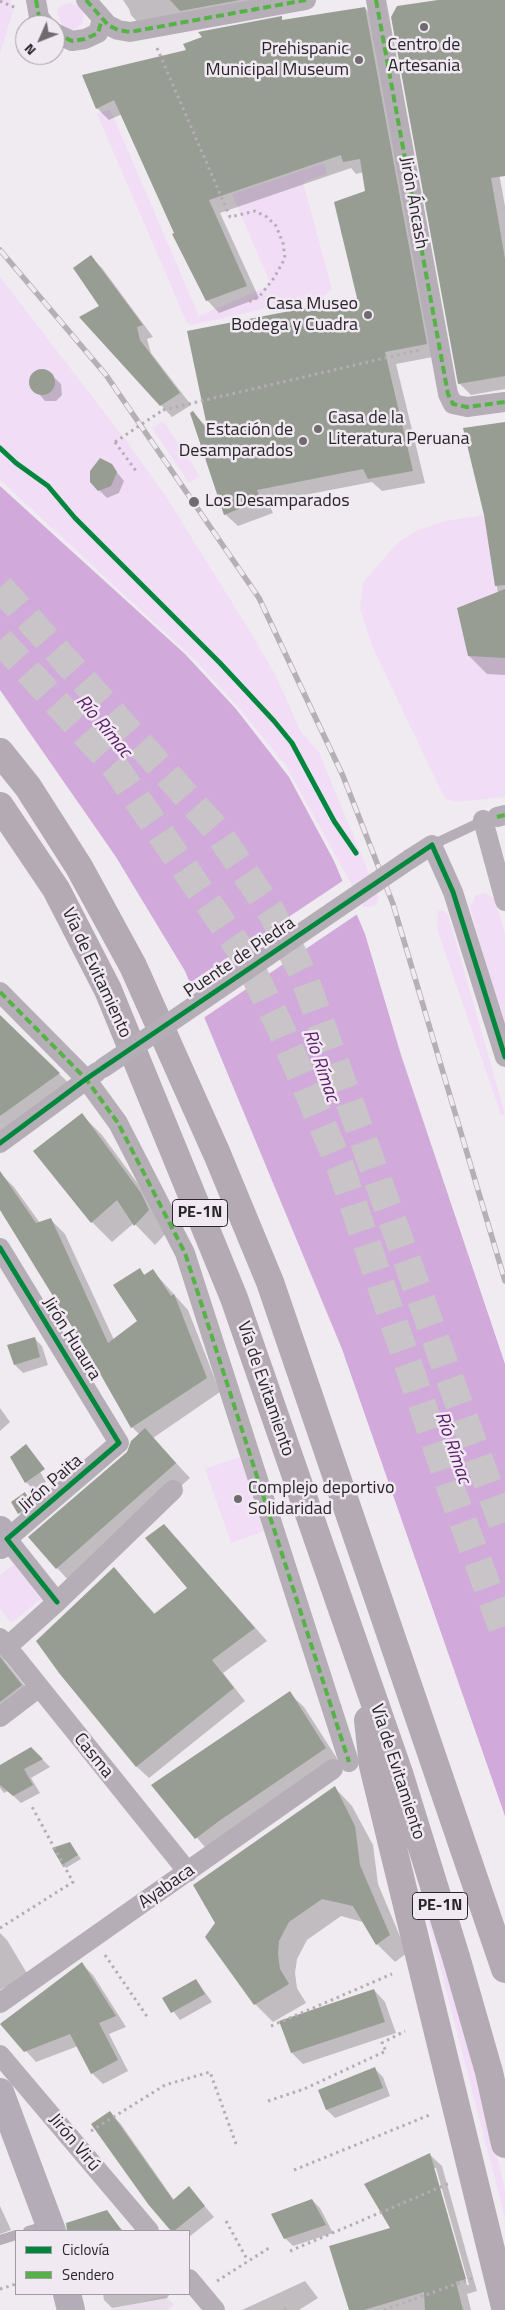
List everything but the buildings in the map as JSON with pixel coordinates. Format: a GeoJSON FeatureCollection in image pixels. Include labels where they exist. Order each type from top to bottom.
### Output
{"type":"FeatureCollection","features":[{"type":"Feature","properties":{"kind":"highway","name":"Vía de Evitamiento"},"geometry":{"type":"LineString","coordinates":[[0,752],[28,787],[79,867],[133,966],[270,1282],[505,1970]]}},
{"type":"Feature","properties":{"kind":"highway","name":"Vía de Evitamiento"},"geometry":{"type":"LineString","coordinates":[[0,806],[56,889],[108,990],[234,1298],[399,1773],[456,1957],[488,2072],[505,2144]]}},
{"type":"Feature","properties":{"kind":"highway"},"geometry":{"type":"LineString","coordinates":[[363,1672],[374,1766],[505,2307]]}},
{"type":"Feature","properties":{"kind":"main road"},"geometry":{"type":"LineString","coordinates":[[0,2092],[43,2229]]}},
{"type":"Feature","properties":{"kind":"main road"},"geometry":{"type":"LineString","coordinates":[[67,2295],[71,2310]]}},
{"type":"Feature","properties":{"kind":"street"},"geometry":{"type":"LineString","coordinates":[[86,0],[102,19],[113,28],[140,30],[306,0]]}},
{"type":"Feature","properties":{"kind":"street","name":"Jirón Áncash"},"geometry":{"type":"LineString","coordinates":[[376,0],[448,394],[453,404],[467,407],[505,402]]}},
{"type":"Feature","properties":{"kind":"street"},"geometry":{"type":"LineString","coordinates":[[65,38],[72,41],[85,39],[98,33],[102,19]]}},
{"type":"Feature","properties":{"kind":"street"},"geometry":{"type":"LineString","coordinates":[[495,817],[505,901]]}},
{"type":"Feature","properties":{"kind":"street"},"geometry":{"type":"LineString","coordinates":[[432,846],[453,892],[505,1057]]}},
{"type":"Feature","properties":{"kind":"street","name":"Puente de Piedra"},"geometry":{"type":"LineString","coordinates":[[0,1143],[86,1079],[410,859],[432,846]]}},
{"type":"Feature","properties":{"kind":"street"},"geometry":{"type":"LineString","coordinates":[[0,992],[86,1079]]}},
{"type":"Feature","properties":{"kind":"street","name":"Ayabaca"},"geometry":{"type":"LineString","coordinates":[[0,2003],[341,1766],[185,1253],[118,1123],[86,1079]]}},
{"type":"Feature","properties":{"kind":"street","name":"Jirón Huaura"},"geometry":{"type":"LineString","coordinates":[[0,1248],[119,1443]]}},
{"type":"Feature","properties":{"kind":"street","name":"Jirón Paita"},"geometry":{"type":"LineString","coordinates":[[2,1538],[119,1443]]}},
{"type":"Feature","properties":{"kind":"street"},"geometry":{"type":"LineString","coordinates":[[3,1643],[57,1602],[173,1490]]}},
{"type":"Feature","properties":{"kind":"street"},"geometry":{"type":"LineString","coordinates":[[2,1538],[57,1602]]}},
{"type":"Feature","properties":{"kind":"street","name":"Casma"},"geometry":{"type":"LineString","coordinates":[[3,1643],[188,1872]]}},
{"type":"Feature","properties":{"kind":"street"},"geometry":{"type":"LineString","coordinates":[[0,1717],[38,1688]]}},
{"type":"Feature","properties":{"kind":"street","name":"Jirón Virú"},"geometry":{"type":"LineString","coordinates":[[0,2055],[148,2230]]}},
{"type":"Feature","properties":{"kind":"street"},"geometry":{"type":"LineString","coordinates":[[194,2285],[215,2310]]}},
{"type":"Feature","properties":{"kind":"lane"},"geometry":{"type":"LineString","coordinates":[[432,846],[495,817]]}},
{"type":"Feature","properties":{"kind":"lane"},"geometry":{"type":"LineString","coordinates":[[0,2240],[15,2235]]}},
{"type":"Feature","properties":{"kind":"path"},"geometry":{"type":"LineString","coordinates":[[140,30],[230,217],[255,211],[267,217],[276,226],[283,243],[285,258],[274,278],[259,297],[248,302]]}},
{"type":"Feature","properties":{"kind":"path"},"geometry":{"type":"LineString","coordinates":[[136,471],[115,442],[163,410],[439,345]]}},
{"type":"Feature","properties":{"kind":"path"},"geometry":{"type":"LineString","coordinates":[[0,1928],[73,1882],[31,1805]]}},
{"type":"Feature","properties":{"kind":"path"},"geometry":{"type":"LineString","coordinates":[[93,1938],[148,2018]]}},
{"type":"Feature","properties":{"kind":"path"},"geometry":{"type":"LineString","coordinates":[[271,2026],[392,1974]]}},
{"type":"Feature","properties":{"kind":"path"},"geometry":{"type":"LineString","coordinates":[[268,2101],[304,2089],[386,2050],[382,2043],[405,2031]]}},
{"type":"Feature","properties":{"kind":"path"},"geometry":{"type":"LineString","coordinates":[[74,2142],[165,2085],[210,2072],[236,2144]]}},
{"type":"Feature","properties":{"kind":"path"},"geometry":{"type":"LineString","coordinates":[[294,2170],[433,2114]]}},
{"type":"Feature","properties":{"kind":"path"},"geometry":{"type":"LineString","coordinates":[[290,2251],[455,2181]]}},
{"type":"Feature","properties":{"kind":"path"},"geometry":{"type":"LineString","coordinates":[[226,2221],[248,2261]]}},
{"type":"Feature","properties":{"kind":"path"},"geometry":{"type":"LineString","coordinates":[[194,2285],[248,2261],[269,2248]]}},
{"type":"Feature","properties":{"kind":"path"},"geometry":{"type":"LineString","coordinates":[[384,2310],[473,2278]]}},
{"type":"Feature","properties":{"kind":"path"},"geometry":{"type":"LineString","coordinates":[[0,2289],[15,2284]]}},
{"type":"Feature","properties":{"kind":"path"},"geometry":{"type":"LineString","coordinates":[[284,2310],[289,2307]]}},
{"type":"Feature","properties":{"kind":"shaded area"},"geometry":{"type":"Polygon","coordinates":[[[0,0],[11,0],[13,11],[0,54],[0,0]]]}},
{"type":"Feature","properties":{"kind":"shaded area"},"geometry":{"type":"Polygon","coordinates":[[[71,3],[78,6],[84,13],[82,24],[71,31],[65,27],[65,15],[58,15],[57,11],[60,5],[71,3]]]}},
{"type":"Feature","properties":{"kind":"shaded area"},"geometry":{"type":"Polygon","coordinates":[[[110,109],[199,316],[271,285],[232,194],[324,163],[327,174],[303,182],[332,289],[325,295],[192,325],[187,323],[97,114],[110,109]]]}},
{"type":"Feature","properties":{"kind":"shaded area"},"geometry":{"type":"Polygon","coordinates":[[[0,277],[128,443],[167,498],[251,633],[276,676],[301,732],[319,752],[379,898],[376,904],[364,907],[286,766],[239,708],[196,661],[0,480],[0,277]]]}},
{"type":"Feature","properties":{"kind":"shaded area"},"geometry":{"type":"Polygon","coordinates":[[[163,421],[200,476],[189,483],[152,428],[163,421]]]}},
{"type":"Feature","properties":{"kind":"shaded area"},"geometry":{"type":"Polygon","coordinates":[[[484,515],[497,593],[457,608],[461,624],[476,637],[465,643],[468,656],[505,658],[505,797],[455,802],[445,798],[442,793],[372,646],[360,609],[363,583],[398,542],[419,530],[441,522],[484,515]]]}},
{"type":"Feature","properties":{"kind":"shaded area"},"geometry":{"type":"Polygon","coordinates":[[[485,893],[495,899],[505,934],[505,1031],[470,907],[476,895],[485,893]]]}},
{"type":"Feature","properties":{"kind":"shaded area"},"geometry":{"type":"Polygon","coordinates":[[[443,910],[448,914],[505,1114],[501,1115],[437,929],[438,911],[443,910]]]}},
{"type":"Feature","properties":{"kind":"shaded area","name":"Complejo deportivo Solidaridad"},"geometry":{"type":"Polygon","coordinates":[[[245,1455],[271,1529],[231,1543],[205,1469],[245,1455]]]}},
{"type":"Feature","properties":{"kind":"shaded area"},"geometry":{"type":"Polygon","coordinates":[[[14,1564],[41,1599],[11,1623],[0,1609],[0,1575],[14,1564]]]}},
{"type":"Feature","properties":{"kind":"shaded area"},"geometry":{"type":"Polygon","coordinates":[[[435,1909],[505,2188],[505,2218],[426,1912],[435,1909]]]}},
{"type":"Feature","properties":{"kind":"shaded area"},"geometry":{"type":"Polygon","coordinates":[[[166,2296],[174,2305],[168,2310],[108,2310],[166,2296]]]}},
{"type":"Feature","properties":{"kind":"water","name":"Río Rímac"},"geometry":{"type":"Polygon","coordinates":[[[0,486],[185,654],[236,709],[289,777],[334,861],[365,934],[401,1055],[505,1364],[505,1816],[342,1349],[185,971],[116,857],[0,690],[0,486]]]}},
{"type":"Feature","properties":{"kind":"pier"},"geometry":{"type":"Polygon","coordinates":[[[344,880],[359,913],[202,1019],[188,984],[344,880]]]}},
{"type":"Feature","properties":{"kind":"tunnel"},"geometry":{"type":"LineString","coordinates":[[0,587],[215,828],[272,913],[303,974],[505,1531]]}},
{"type":"Feature","properties":{"kind":"tunnel"},"geometry":{"type":"LineString","coordinates":[[0,640],[115,767],[246,958],[280,1027],[340,1166],[451,1489],[505,1635]]}},
{"type":"Feature","properties":{"kind":"railway"},"geometry":{"type":"LineString","coordinates":[[0,250],[106,375],[259,598],[343,776],[393,904],[505,1281]]}},
{"type":"Feature","properties":{"kind":"marked path"},"geometry":{"type":"LineString","coordinates":[[36,0],[39,15]]}},
{"type":"Feature","properties":{"kind":"marked path"},"geometry":{"type":"LineString","coordinates":[[86,0],[108,25],[118,30],[130,32],[306,0]]}},
{"type":"Feature","properties":{"kind":"marked path"},"geometry":{"type":"LineString","coordinates":[[376,0],[448,394],[453,404],[467,407],[505,402]]}},
{"type":"Feature","properties":{"kind":"marked path"},"geometry":{"type":"LineString","coordinates":[[65,38],[72,41],[85,39],[98,33],[102,19]]}},
{"type":"Feature","properties":{"kind":"marked path"},"geometry":{"type":"LineString","coordinates":[[497,817],[505,815]]}},
{"type":"Feature","properties":{"kind":"marked path"},"geometry":{"type":"LineString","coordinates":[[0,992],[86,1079],[118,1123],[185,1253],[349,1762]]}},
{"type":"Feature","properties":{"kind":"cycle path"},"geometry":{"type":"LineString","coordinates":[[0,448],[16,463],[48,486],[75,518],[220,663],[274,721],[292,743],[334,821],[356,853]]}},
{"type":"Feature","properties":{"kind":"cycle path"},"geometry":{"type":"LineString","coordinates":[[0,1143],[86,1079],[432,845],[453,892],[505,1057]]}},
{"type":"Feature","properties":{"kind":"cycle path"},"geometry":{"type":"LineString","coordinates":[[0,1248],[119,1443],[7,1539],[57,1602]]}},
{"type":"Feature","properties":{"kind":"place","name":"Centro de Artesania"},"geometry":{"type":"Point","coordinates":[424,27]}},
{"type":"Feature","properties":{"kind":"place","name":"Prehispanic Municipal Museum"},"geometry":{"type":"Point","coordinates":[359,60]}},
{"type":"Feature","properties":{"kind":"place","name":"Casa Museo Bodega y Cuadra"},"geometry":{"type":"Point","coordinates":[368,315]}},
{"type":"Feature","properties":{"kind":"place","name":"Casa de la Literatura Peruana"},"geometry":{"type":"Point","coordinates":[318,429]}},
{"type":"Feature","properties":{"kind":"place","name":"Estación de Desamparados"},"geometry":{"type":"Point","coordinates":[303,441]}},
{"type":"Feature","properties":{"kind":"place","name":"Los Desamparados"},"geometry":{"type":"Point","coordinates":[194,502]}},
{"type":"Feature","properties":{"kind":"place","name":"Complejo deportivo Solidaridad"},"geometry":{"type":"Point","coordinates":[238,1499]}}]}
